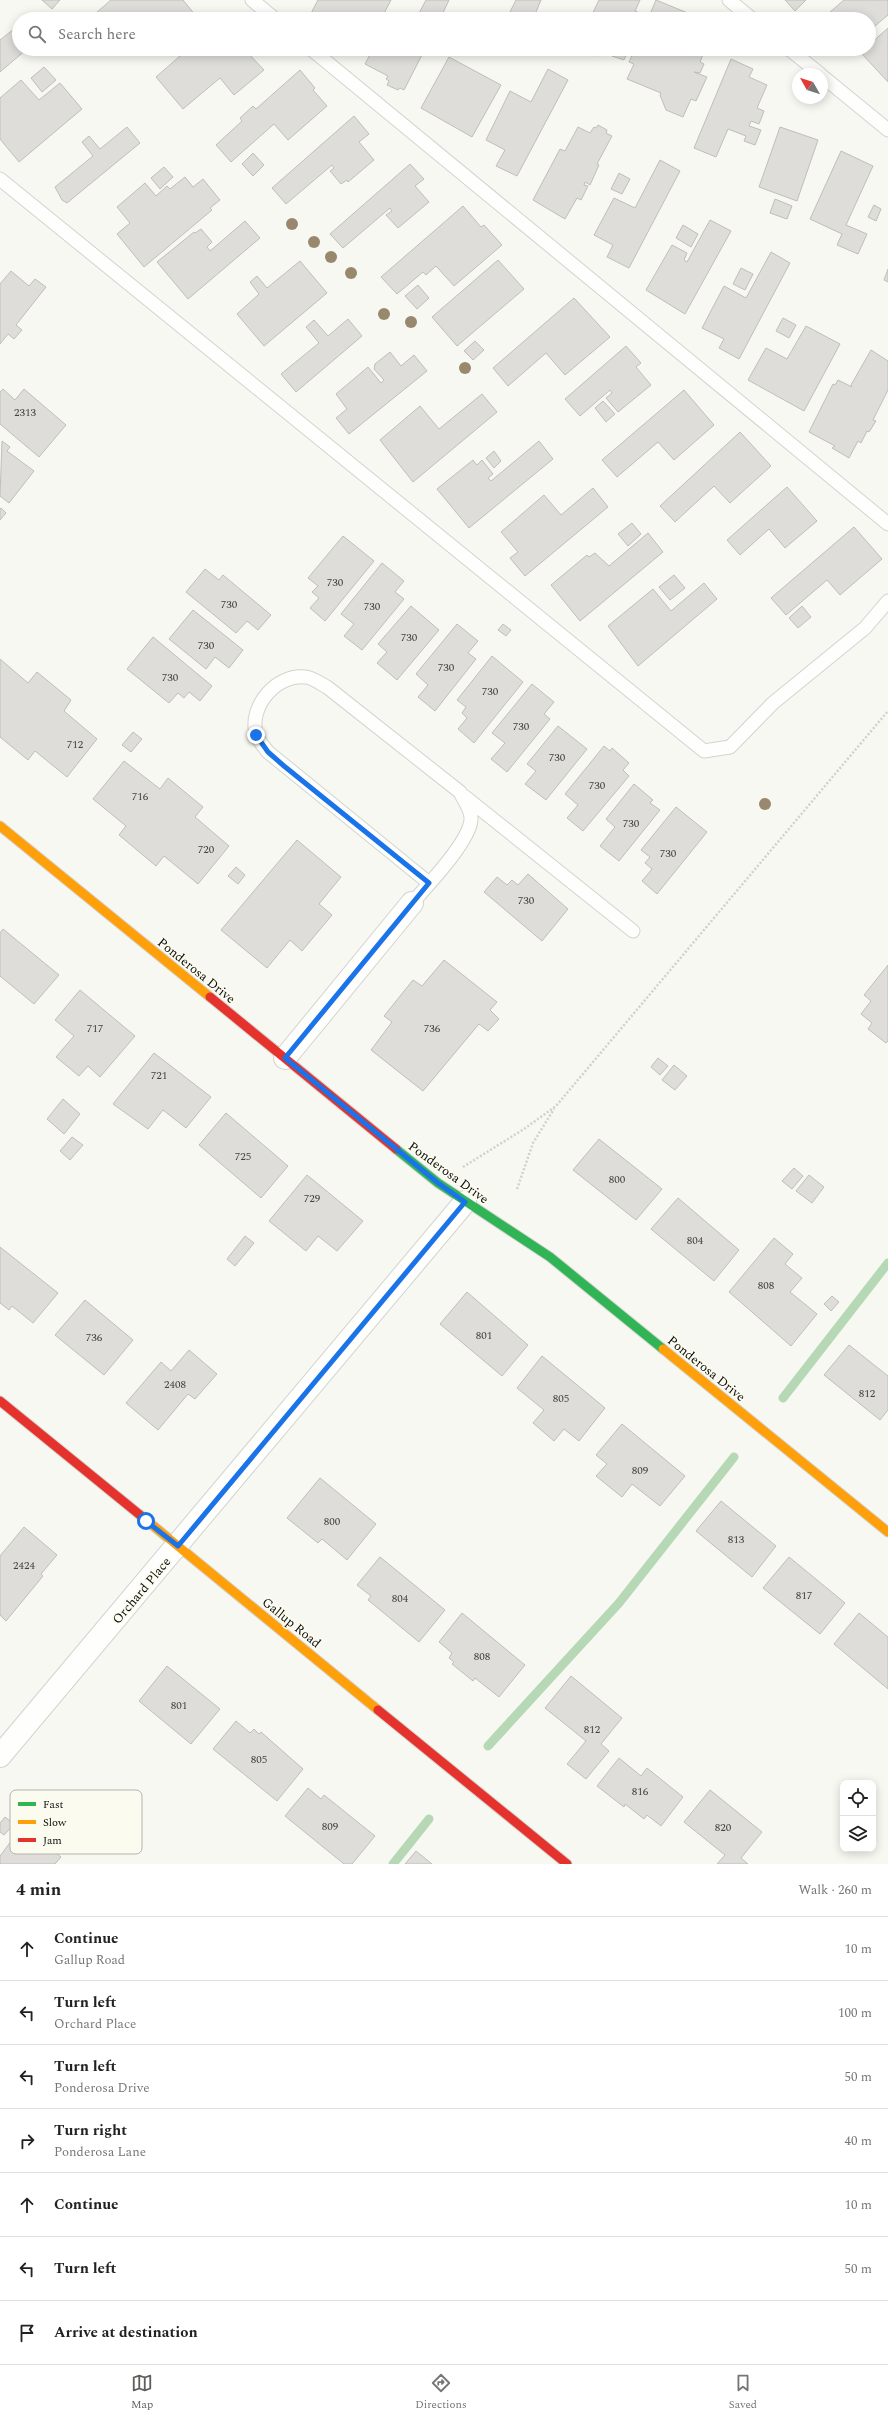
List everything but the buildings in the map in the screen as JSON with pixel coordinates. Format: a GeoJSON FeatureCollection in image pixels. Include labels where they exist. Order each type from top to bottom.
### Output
{"type":"FeatureCollection","features":[{"type":"Feature","properties":{"kind":"street","name":"Ponderosa Drive"},"geometry":{"type":"LineString","coordinates":[[0,826],[438,1183],[550,1257],[888,1532]]}},
{"type":"Feature","properties":{"kind":"street"},"geometry":{"type":"LineString","coordinates":[[285,1058],[412,903]]}},
{"type":"Feature","properties":{"kind":"street","name":"Orchard Place"},"geometry":{"type":"LineString","coordinates":[[0,1756],[178,1546],[465,1202]]}},
{"type":"Feature","properties":{"kind":"street","name":"Gallup Road"},"geometry":{"type":"LineString","coordinates":[[0,1401],[567,1864]]}},
{"type":"Feature","properties":{"kind":"lane"},"geometry":{"type":"LineString","coordinates":[[252,0],[267,12]]}},
{"type":"Feature","properties":{"kind":"lane"},"geometry":{"type":"LineString","coordinates":[[729,0],[744,12]]}},
{"type":"Feature","properties":{"kind":"lane"},"geometry":{"type":"LineString","coordinates":[[320,56],[888,524]]}},
{"type":"Feature","properties":{"kind":"lane"},"geometry":{"type":"LineString","coordinates":[[798,56],[813,68]]}},
{"type":"Feature","properties":{"kind":"lane"},"geometry":{"type":"LineString","coordinates":[[828,81],[888,130]]}},
{"type":"Feature","properties":{"kind":"lane"},"geometry":{"type":"LineString","coordinates":[[0,179],[704,751],[730,747],[773,703],[865,628],[888,601]]}},
{"type":"Feature","properties":{"kind":"lane"},"geometry":{"type":"LineString","coordinates":[[429,883],[268,752],[256,735],[255,717],[262,701],[276,684],[288,677],[307,677],[327,687],[633,931]]}},
{"type":"Feature","properties":{"kind":"lane"},"geometry":{"type":"LineString","coordinates":[[412,903],[468,834],[471,819],[469,808],[460,792]]}},
{"type":"Feature","properties":{"kind":"path"},"geometry":{"type":"LineString","coordinates":[[517,1189],[533,1143],[556,1106],[888,711]]}},
{"type":"Feature","properties":{"kind":"path"},"geometry":{"type":"LineString","coordinates":[[438,1183],[524,1129],[556,1106]]}},
{"type":"Feature","properties":{"kind":"waterway"},"geometry":{"type":"LineString","coordinates":[[783,1398],[888,1263]]}},
{"type":"Feature","properties":{"kind":"waterway"},"geometry":{"type":"LineString","coordinates":[[488,1746],[619,1603],[734,1457]]}},
{"type":"Feature","properties":{"kind":"waterway"},"geometry":{"type":"LineString","coordinates":[[393,1864],[429,1819]]}},
{"type":"Feature","properties":{"kind":"traffic: fast"},"geometry":{"type":"LineString","coordinates":[[396,1149],[438,1183],[550,1257],[663,1349]]}},
{"type":"Feature","properties":{"kind":"traffic: slow"},"geometry":{"type":"LineString","coordinates":[[0,826],[210,997]]}},
{"type":"Feature","properties":{"kind":"traffic: slow"},"geometry":{"type":"LineString","coordinates":[[663,1349],[888,1532]]}},
{"type":"Feature","properties":{"kind":"traffic: slow"},"geometry":{"type":"LineString","coordinates":[[140,1515],[378,1710]]}},
{"type":"Feature","properties":{"kind":"traffic: jam"},"geometry":{"type":"LineString","coordinates":[[210,997],[396,1149]]}},
{"type":"Feature","properties":{"kind":"traffic: jam"},"geometry":{"type":"LineString","coordinates":[[0,1401],[140,1515]]}},
{"type":"Feature","properties":{"kind":"traffic: jam"},"geometry":{"type":"LineString","coordinates":[[378,1710],[567,1864]]}},
{"type":"Feature","properties":{"kind":"route"},"geometry":{"type":"LineString","coordinates":[[146,1521],[178,1546],[465,1202],[438,1183],[285,1058],[429,883],[284,766],[268,752],[256,735]]}}]}
